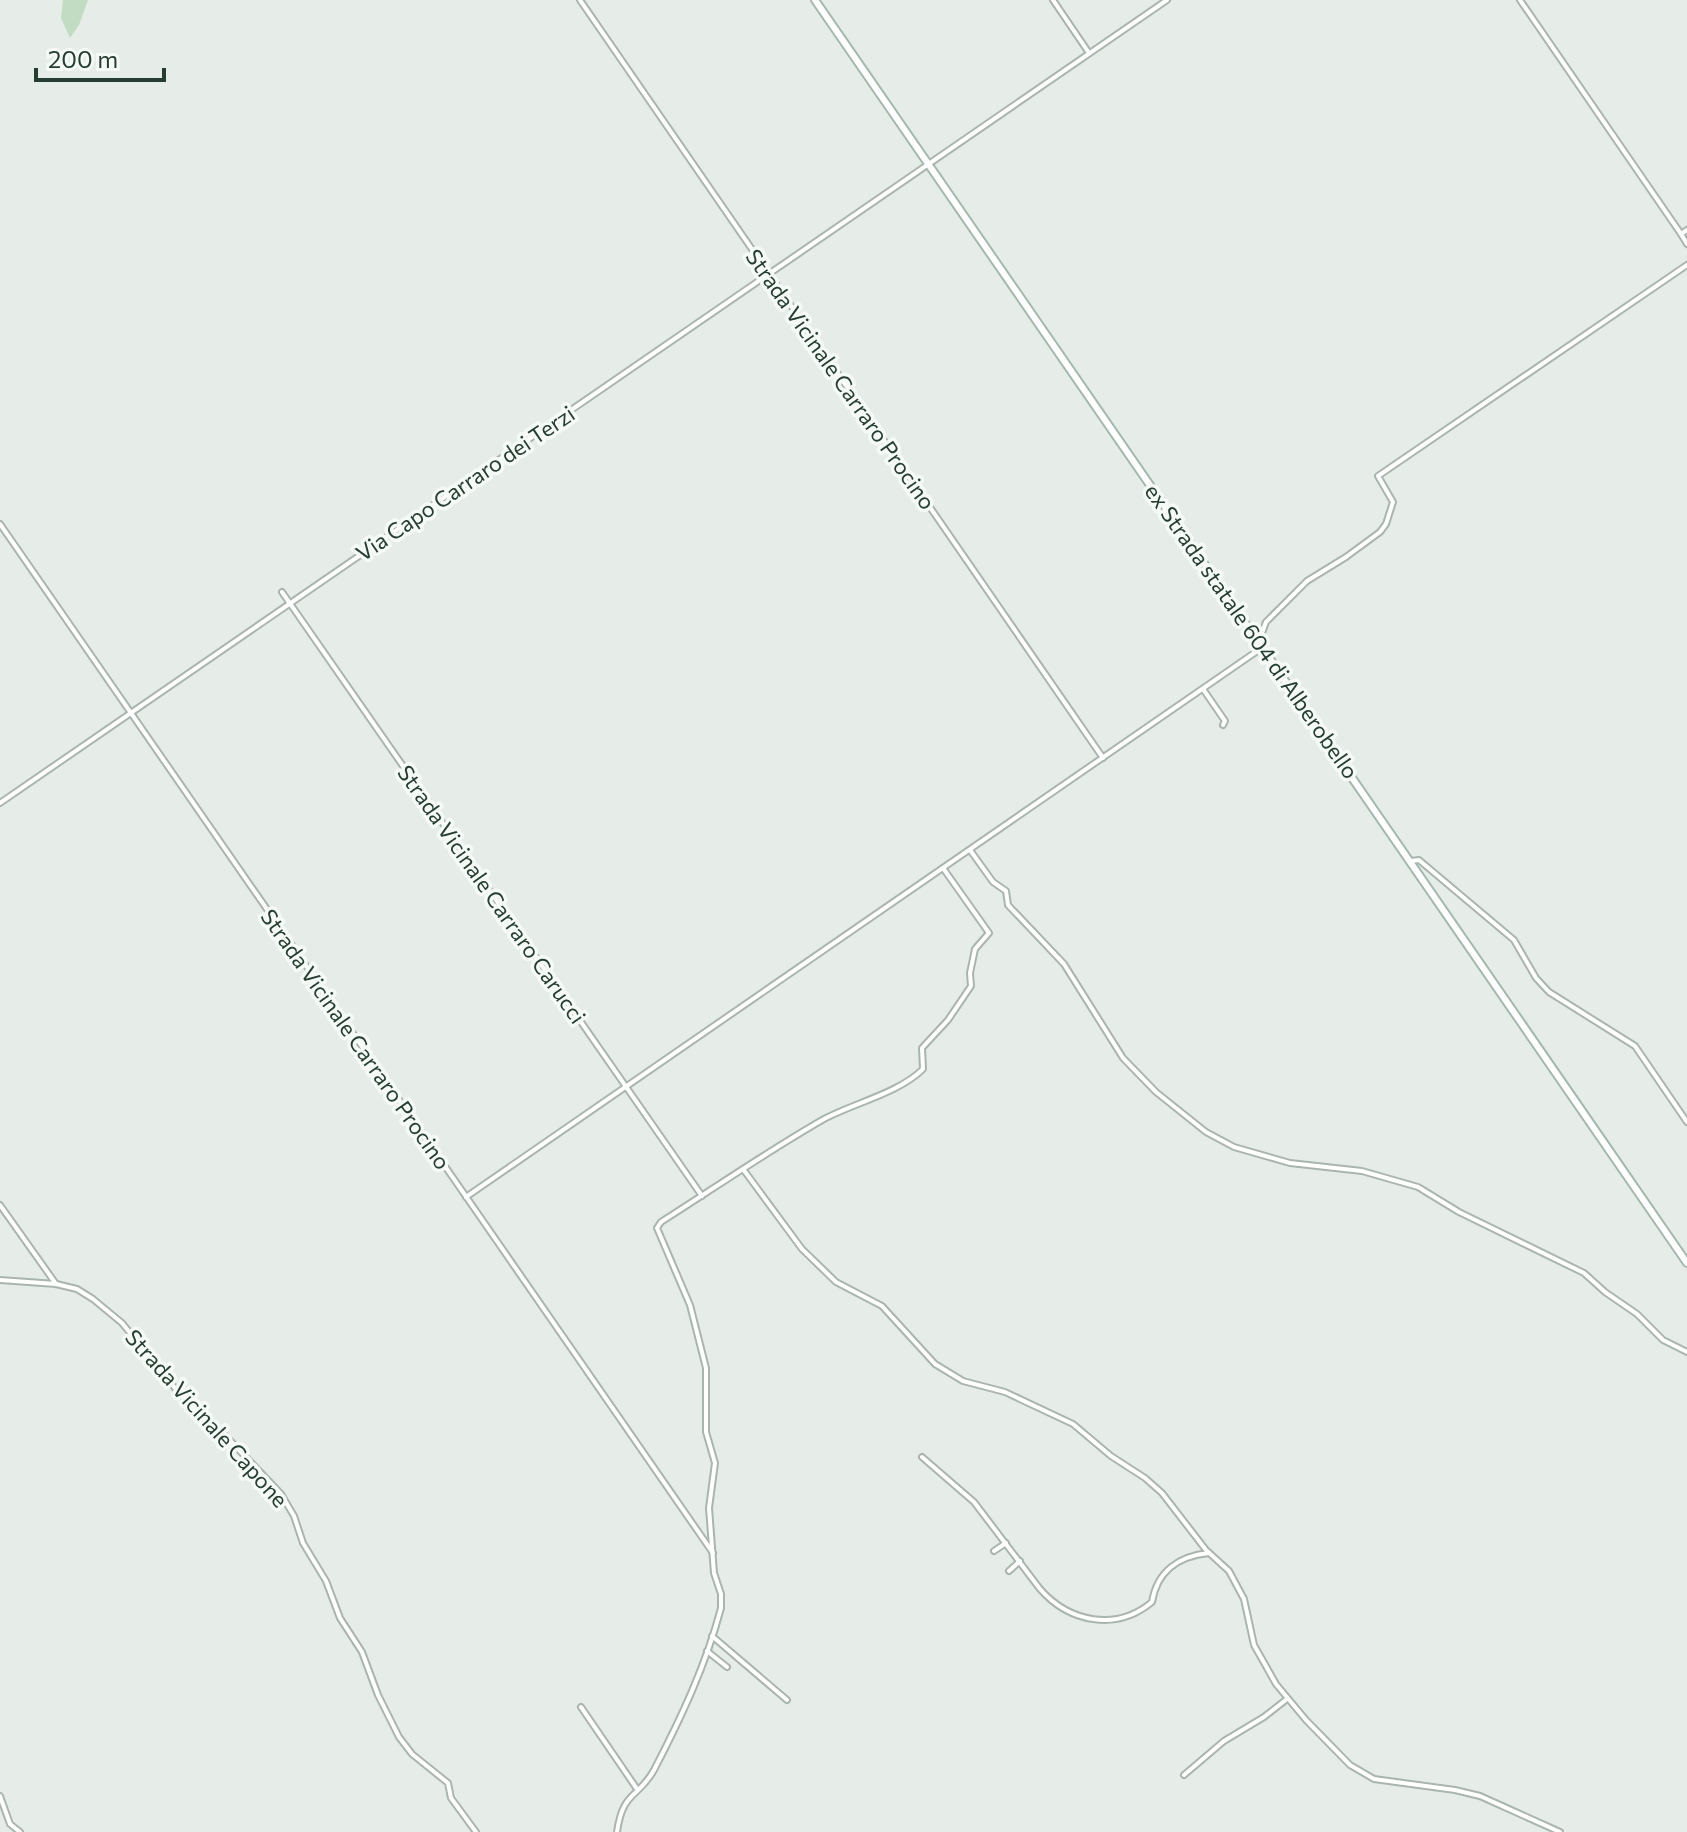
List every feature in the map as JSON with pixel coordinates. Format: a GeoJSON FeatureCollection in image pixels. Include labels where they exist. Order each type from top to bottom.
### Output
{"type":"FeatureCollection","features":[{"type":"Feature","properties":{"kind":"main road","name":"ex Strada statale 604 di Alberobello"},"geometry":{"type":"LineString","coordinates":[[815,0],[1687,1263]]}},
{"type":"Feature","properties":{"kind":"street","name":"Strada Vicinale Carraro Procino"},"geometry":{"type":"LineString","coordinates":[[580,0],[1103,758]]}},
{"type":"Feature","properties":{"kind":"street"},"geometry":{"type":"LineString","coordinates":[[1053,0],[1089,53]]}},
{"type":"Feature","properties":{"kind":"street","name":"Via Capo Carraro dei Terzi"},"geometry":{"type":"LineString","coordinates":[[0,803],[1167,0]]}},
{"type":"Feature","properties":{"kind":"street"},"geometry":{"type":"LineString","coordinates":[[1520,0],[1687,244]]}},
{"type":"Feature","properties":{"kind":"street"},"geometry":{"type":"LineString","coordinates":[[1681,234],[1687,230]]}},
{"type":"Feature","properties":{"kind":"street"},"geometry":{"type":"LineString","coordinates":[[466,1197],[1203,689],[1261,644],[1266,622],[1307,581],[1383,529],[1393,498],[1378,476],[1687,265]]}},
{"type":"Feature","properties":{"kind":"street","name":"Strada Vicinale Carraro Procino"},"geometry":{"type":"LineString","coordinates":[[0,524],[713,1553]]}},
{"type":"Feature","properties":{"kind":"street","name":"Strada Vicinale Carraro Carucci"},"geometry":{"type":"LineString","coordinates":[[282,592],[702,1196]]}},
{"type":"Feature","properties":{"kind":"street"},"geometry":{"type":"LineString","coordinates":[[1203,689],[1225,721],[1223,725]]}},
{"type":"Feature","properties":{"kind":"street"},"geometry":{"type":"LineString","coordinates":[[970,850],[993,882],[1006,891],[1008,905],[1064,964],[1111,1042],[1132,1068],[1179,1112],[1206,1132],[1230,1146],[1290,1163],[1362,1171],[1418,1187],[1459,1212],[1584,1273],[1637,1314],[1663,1340],[1687,1352]]}},
{"type":"Feature","properties":{"kind":"street"},"geometry":{"type":"LineString","coordinates":[[1411,861],[1419,860],[1514,940],[1536,978],[1549,992],[1635,1046],[1687,1122]]}},
{"type":"Feature","properties":{"kind":"street"},"geometry":{"type":"LineString","coordinates":[[617,1832],[622,1807],[652,1772],[683,1714],[707,1651],[721,1601],[714,1573],[709,1508],[715,1463],[706,1432],[706,1368],[690,1305],[657,1228],[661,1222],[826,1118],[907,1080],[923,1069],[922,1048],[948,1020],[971,986],[975,949],[989,933],[943,868]]}},
{"type":"Feature","properties":{"kind":"street"},"geometry":{"type":"LineString","coordinates":[[743,1169],[802,1249],[836,1282],[882,1306],[935,1364],[963,1381],[1012,1395],[1080,1428],[1111,1456],[1162,1493],[1209,1553],[1227,1567],[1244,1599],[1256,1652],[1287,1699],[1346,1762],[1369,1777],[1467,1792],[1511,1808],[1560,1832]]}},
{"type":"Feature","properties":{"kind":"street"},"geometry":{"type":"LineString","coordinates":[[0,1205],[56,1284]]}},
{"type":"Feature","properties":{"kind":"street","name":"Strada Vicinale Capone"},"geometry":{"type":"LineString","coordinates":[[0,1280],[56,1284],[77,1289],[122,1323],[179,1393],[220,1430],[281,1494],[294,1516],[303,1543],[326,1581],[340,1618],[362,1652],[378,1695],[399,1737],[412,1754],[448,1783],[451,1798],[476,1832]]}},
{"type":"Feature","properties":{"kind":"street"},"geometry":{"type":"LineString","coordinates":[[922,1457],[970,1498],[1040,1589],[1063,1610],[1110,1621],[1126,1616],[1152,1602],[1154,1588],[1167,1568],[1209,1553]]}},
{"type":"Feature","properties":{"kind":"street"},"geometry":{"type":"LineString","coordinates":[[994,1551],[1006,1543]]}},
{"type":"Feature","properties":{"kind":"street"},"geometry":{"type":"LineString","coordinates":[[1009,1571],[1020,1561]]}},
{"type":"Feature","properties":{"kind":"street"},"geometry":{"type":"LineString","coordinates":[[712,1636],[787,1700]]}},
{"type":"Feature","properties":{"kind":"street"},"geometry":{"type":"LineString","coordinates":[[707,1651],[727,1667]]}},
{"type":"Feature","properties":{"kind":"street"},"geometry":{"type":"LineString","coordinates":[[1184,1775],[1224,1741],[1287,1699]]}},
{"type":"Feature","properties":{"kind":"street"},"geometry":{"type":"LineString","coordinates":[[581,1707],[637,1789]]}},
{"type":"Feature","properties":{"kind":"street"},"geometry":{"type":"LineString","coordinates":[[0,1796],[10,1824],[20,1832]]}},
{"type":"Feature","properties":{"kind":"green space"},"geometry":{"type":"Polygon","coordinates":[[[63,0],[88,0],[79,25],[70,38],[61,18],[63,0]]]}}]}
